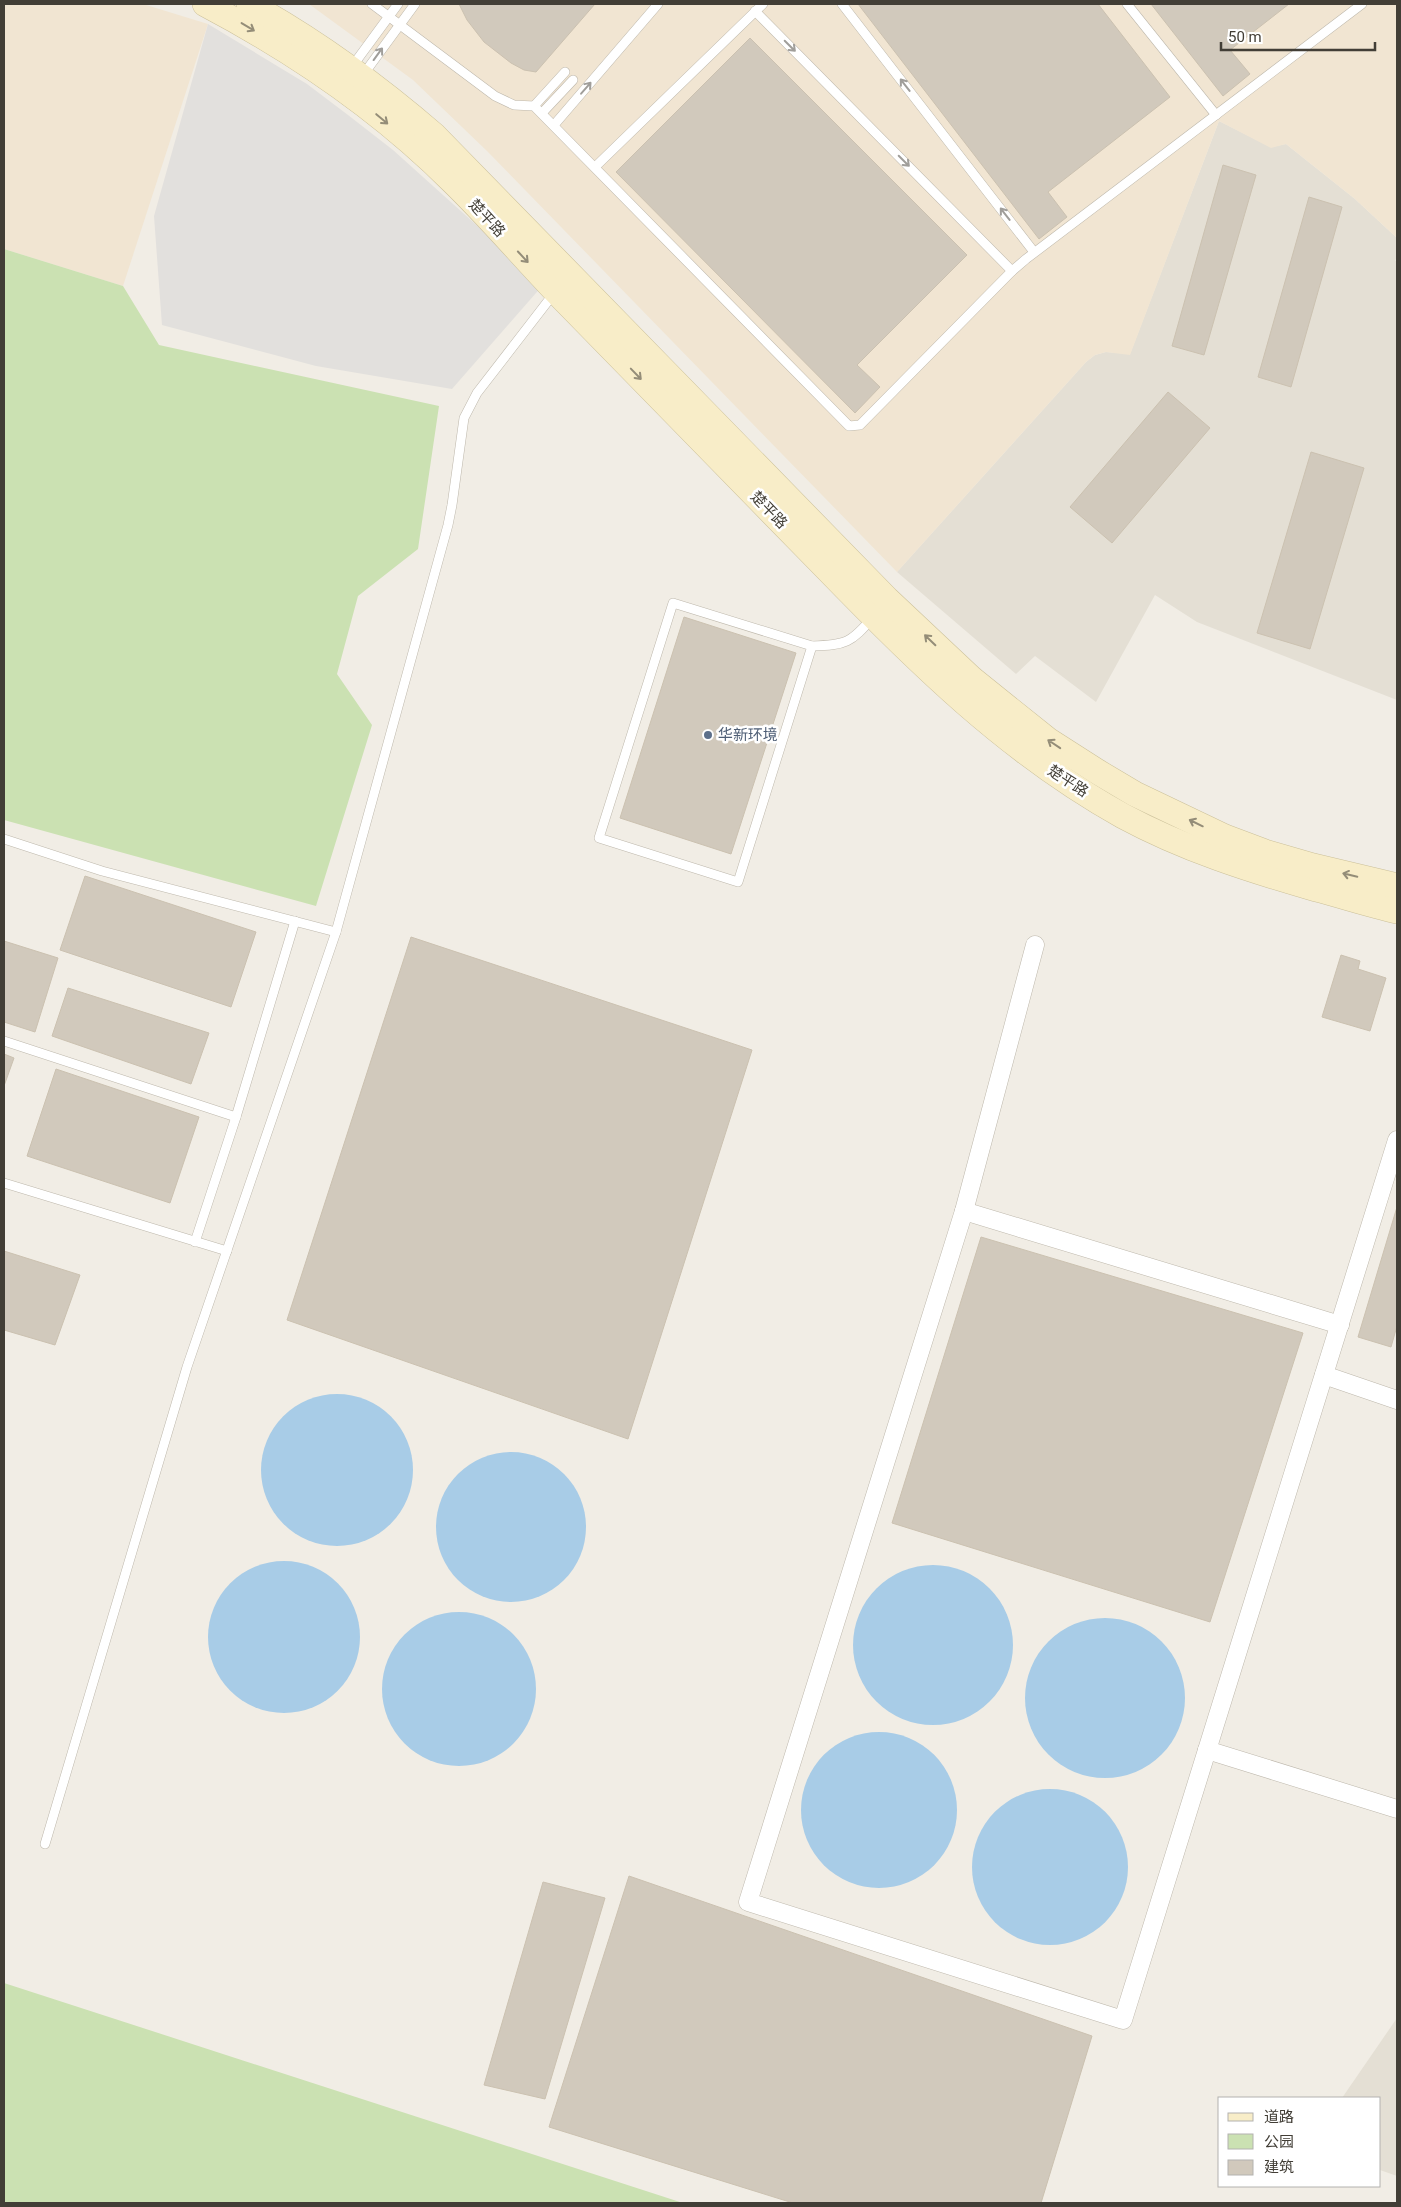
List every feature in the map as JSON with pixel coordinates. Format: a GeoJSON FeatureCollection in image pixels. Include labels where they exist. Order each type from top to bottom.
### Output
{"type":"FeatureCollection","features":[{"type":"Feature","properties":{"kind":"main road","name":"楚平路"},"geometry":{"type":"LineString","coordinates":[[205,4],[306,62],[352,82],[409,113],[440,141],[562,283],[873,617],[961,700],[1037,761],[1125,817],[1217,859],[1256,872],[1397,911]]}},
{"type":"Feature","properties":{"kind":"main road","name":"楚平路"},"geometry":{"type":"LineString","coordinates":[[249,4],[299,33],[352,82]]}},
{"type":"Feature","properties":{"kind":"main road","name":"楚平路"},"geometry":{"type":"LineString","coordinates":[[562,283],[887,599],[972,679],[1048,740],[1135,794],[1225,837],[1265,852],[1313,866],[1397,886]]}},
{"type":"Feature","properties":{"kind":"street"},"geometry":{"type":"LineString","coordinates":[[1035,945],[964,1211],[748,1902],[1123,2020],[1397,1140]]}},
{"type":"Feature","properties":{"kind":"street"},"geometry":{"type":"LineString","coordinates":[[964,1211],[1340,1325]]}},
{"type":"Feature","properties":{"kind":"street"},"geometry":{"type":"LineString","coordinates":[[1324,1375],[1397,1400]]}},
{"type":"Feature","properties":{"kind":"street"},"geometry":{"type":"LineString","coordinates":[[1207,1750],[1397,1809]]}},
{"type":"Feature","properties":{"kind":"lane"},"geometry":{"type":"LineString","coordinates":[[372,4],[495,96],[514,105],[534,106],[542,113],[848,426],[860,425],[1012,271],[1034,252],[1362,4]]}},
{"type":"Feature","properties":{"kind":"lane"},"geometry":{"type":"LineString","coordinates":[[352,82],[389,16],[398,4]]}},
{"type":"Feature","properties":{"kind":"lane"},"geometry":{"type":"LineString","coordinates":[[352,82],[401,24],[415,4]]}},
{"type":"Feature","properties":{"kind":"lane"},"geometry":{"type":"LineString","coordinates":[[554,125],[658,4]]}},
{"type":"Feature","properties":{"kind":"lane"},"geometry":{"type":"LineString","coordinates":[[595,167],[763,4]]}},
{"type":"Feature","properties":{"kind":"lane"},"geometry":{"type":"LineString","coordinates":[[842,4],[1034,252]]}},
{"type":"Feature","properties":{"kind":"lane"},"geometry":{"type":"LineString","coordinates":[[1127,4],[1216,115]]}},
{"type":"Feature","properties":{"kind":"lane"},"geometry":{"type":"LineString","coordinates":[[755,11],[1012,271]]}},
{"type":"Feature","properties":{"kind":"lane"},"geometry":{"type":"LineString","coordinates":[[534,106],[565,72]]}},
{"type":"Feature","properties":{"kind":"lane"},"geometry":{"type":"LineString","coordinates":[[542,113],[573,80]]}},
{"type":"Feature","properties":{"kind":"lane"},"geometry":{"type":"LineString","coordinates":[[45,1844],[187,1367],[336,932],[448,525],[464,418],[477,392],[562,283]]}},
{"type":"Feature","properties":{"kind":"lane"},"geometry":{"type":"LineString","coordinates":[[812,646],[738,882],[599,838],[673,602],[812,646],[830,646],[848,641],[857,636],[873,617]]}},
{"type":"Feature","properties":{"kind":"lane"},"geometry":{"type":"LineString","coordinates":[[4,839],[102,871],[336,932]]}},
{"type":"Feature","properties":{"kind":"lane"},"geometry":{"type":"LineString","coordinates":[[195,1242],[236,1117],[295,921]]}},
{"type":"Feature","properties":{"kind":"lane"},"geometry":{"type":"LineString","coordinates":[[4,1041],[236,1117]]}},
{"type":"Feature","properties":{"kind":"lane"},"geometry":{"type":"LineString","coordinates":[[4,1183],[227,1252]]}},
{"type":"Feature","properties":{"kind":"shaded area"},"geometry":{"type":"Polygon","coordinates":[[[4,4],[143,4],[208,24],[123,286],[4,249],[4,4]]]}},
{"type":"Feature","properties":{"kind":"shaded area"},"geometry":{"type":"Polygon","coordinates":[[[309,4],[1397,4],[1397,238],[1355,199],[1286,144],[1271,148],[1219,121],[1130,355],[1106,352],[1095,355],[1086,362],[897,572],[487,151],[413,80],[309,4]]]}},
{"type":"Feature","properties":{"kind":"shaded area"},"geometry":{"type":"Polygon","coordinates":[[[208,24],[307,84],[393,150],[543,285],[452,389],[316,366],[162,325],[154,216],[208,24]]]}},
{"type":"Feature","properties":{"kind":"shaded area"},"geometry":{"type":"Polygon","coordinates":[[[1219,121],[1271,147],[1286,144],[1355,199],[1397,238],[1397,259],[1395,260],[1397,262],[1397,700],[1197,622],[1155,595],[1096,702],[1035,656],[1016,674],[897,572],[1086,362],[1095,355],[1106,352],[1130,354],[1219,121]]]}},
{"type":"Feature","properties":{"kind":"shaded area"},"geometry":{"type":"Polygon","coordinates":[[[1397,2018],[1397,2176],[1381,2170],[1381,2097],[1343,2097],[1397,2018]]]}},
{"type":"Feature","properties":{"kind":"green space"},"geometry":{"type":"Polygon","coordinates":[[[4,249],[123,286],[159,345],[439,406],[418,549],[358,596],[337,674],[372,725],[316,906],[4,820],[4,249]]]}},
{"type":"Feature","properties":{"kind":"green space"},"geometry":{"type":"Polygon","coordinates":[[[4,1983],[683,2203],[4,2203],[4,1983]]]}},
{"type":"Feature","properties":{"kind":"water"},"geometry":{"type":"Polygon","coordinates":[[[337,1394],[352,1395],[366,1400],[391,1416],[407,1441],[412,1455],[412,1485],[407,1499],[391,1524],[366,1540],[352,1545],[337,1546],[322,1545],[308,1540],[283,1524],[267,1499],[262,1485],[261,1470],[262,1455],[267,1441],[283,1416],[308,1400],[322,1395],[337,1394]]]}},
{"type":"Feature","properties":{"kind":"water"},"geometry":{"type":"Polygon","coordinates":[[[511,1452],[540,1458],[564,1474],[580,1498],[586,1527],[580,1556],[564,1580],[540,1596],[511,1602],[482,1596],[458,1580],[442,1556],[436,1527],[442,1498],[458,1474],[482,1458],[511,1452]]]}},
{"type":"Feature","properties":{"kind":"water"},"geometry":{"type":"Polygon","coordinates":[[[284,1561],[299,1562],[313,1567],[338,1583],[354,1608],[359,1622],[359,1652],[354,1666],[338,1691],[313,1707],[299,1712],[284,1713],[269,1712],[255,1707],[230,1691],[214,1666],[209,1652],[208,1637],[209,1622],[214,1608],[230,1583],[255,1567],[269,1562],[284,1561]]]}},
{"type":"Feature","properties":{"kind":"water"},"geometry":{"type":"Polygon","coordinates":[[[933,1565],[963,1571],[984,1583],[995,1594],[1007,1615],[1013,1645],[1007,1675],[995,1696],[984,1707],[963,1719],[933,1725],[903,1719],[882,1707],[871,1696],[859,1675],[853,1645],[859,1615],[871,1594],[882,1583],[903,1571],[933,1565]]]}},
{"type":"Feature","properties":{"kind":"water"},"geometry":{"type":"Polygon","coordinates":[[[459,1612],[488,1618],[502,1625],[513,1635],[523,1646],[530,1660],[536,1689],[530,1718],[523,1732],[513,1743],[502,1753],[488,1760],[459,1766],[430,1760],[416,1753],[405,1743],[395,1732],[388,1718],[382,1689],[388,1660],[395,1646],[405,1635],[416,1625],[430,1618],[459,1612]]]}},
{"type":"Feature","properties":{"kind":"water"},"geometry":{"type":"Polygon","coordinates":[[[1105,1618],[1136,1624],[1156,1636],[1167,1647],[1179,1667],[1185,1698],[1179,1729],[1167,1749],[1156,1760],[1136,1772],[1105,1778],[1074,1772],[1054,1760],[1043,1749],[1031,1729],[1025,1698],[1031,1667],[1043,1647],[1054,1636],[1074,1624],[1105,1618]]]}},
{"type":"Feature","properties":{"kind":"water"},"geometry":{"type":"Polygon","coordinates":[[[879,1732],[909,1738],[922,1745],[934,1755],[944,1767],[951,1780],[957,1810],[951,1840],[944,1853],[934,1865],[922,1875],[909,1882],[879,1888],[849,1882],[836,1875],[824,1865],[814,1853],[807,1840],[801,1810],[807,1780],[814,1767],[824,1755],[836,1745],[849,1738],[879,1732]]]}},
{"type":"Feature","properties":{"kind":"water"},"geometry":{"type":"Polygon","coordinates":[[[1042,1789],[1058,1789],[1073,1792],[1087,1798],[1100,1806],[1111,1817],[1125,1844],[1128,1867],[1127,1882],[1119,1904],[1111,1917],[1100,1928],[1073,1942],[1058,1945],[1042,1945],[1027,1942],[1013,1936],[1000,1928],[989,1917],[975,1890],[972,1875],[972,1859],[975,1844],[981,1830],[989,1817],[1000,1806],[1027,1792],[1042,1789]]]}},
{"type":"Feature","properties":{"kind":"building"},"geometry":{"type":"Polygon","coordinates":[[[459,4],[595,4],[536,72],[524,70],[511,63],[484,42],[467,20],[459,4]]]}},
{"type":"Feature","properties":{"kind":"building"},"geometry":{"type":"Polygon","coordinates":[[[858,4],[1098,4],[1170,97],[1048,192],[1067,217],[1039,239],[858,4]]]}},
{"type":"Feature","properties":{"kind":"building"},"geometry":{"type":"Polygon","coordinates":[[[1151,4],[1289,4],[1230,50],[1250,74],[1223,96],[1151,4]]]}},
{"type":"Feature","properties":{"kind":"building"},"geometry":{"type":"Polygon","coordinates":[[[750,38],[967,255],[857,365],[880,387],[855,413],[616,172],[750,38]]]}},
{"type":"Feature","properties":{"kind":"building"},"geometry":{"type":"Polygon","coordinates":[[[1223,165],[1256,175],[1204,355],[1172,346],[1223,165]]]}},
{"type":"Feature","properties":{"kind":"building"},"geometry":{"type":"Polygon","coordinates":[[[1309,197],[1342,207],[1291,387],[1258,377],[1309,197]]]}},
{"type":"Feature","properties":{"kind":"building"},"geometry":{"type":"Polygon","coordinates":[[[1168,392],[1210,428],[1112,543],[1070,507],[1168,392]]]}},
{"type":"Feature","properties":{"kind":"building"},"geometry":{"type":"Polygon","coordinates":[[[1311,452],[1364,468],[1310,649],[1257,633],[1311,452]]]}},
{"type":"Feature","properties":{"kind":"building","name":"华新环境"},"geometry":{"type":"Polygon","coordinates":[[[684,617],[796,653],[731,854],[620,818],[684,617]]]}},
{"type":"Feature","properties":{"kind":"building"},"geometry":{"type":"Polygon","coordinates":[[[85,876],[256,932],[231,1007],[60,950],[85,876]]]}},
{"type":"Feature","properties":{"kind":"building"},"geometry":{"type":"Polygon","coordinates":[[[411,937],[752,1050],[628,1439],[287,1320],[411,937]]]}},
{"type":"Feature","properties":{"kind":"building"},"geometry":{"type":"Polygon","coordinates":[[[4,941],[58,958],[35,1032],[4,1022],[4,941]]]}},
{"type":"Feature","properties":{"kind":"building"},"geometry":{"type":"Polygon","coordinates":[[[1341,955],[1360,961],[1358,969],[1386,978],[1370,1031],[1322,1017],[1341,955]]]}},
{"type":"Feature","properties":{"kind":"building"},"geometry":{"type":"Polygon","coordinates":[[[68,988],[209,1033],[191,1084],[52,1036],[68,988]]]}},
{"type":"Feature","properties":{"kind":"building"},"geometry":{"type":"Polygon","coordinates":[[[4,1054],[14,1058],[4,1086],[4,1054]]]}},
{"type":"Feature","properties":{"kind":"building"},"geometry":{"type":"Polygon","coordinates":[[[56,1069],[199,1117],[170,1203],[27,1156],[56,1069]]]}},
{"type":"Feature","properties":{"kind":"building"},"geometry":{"type":"Polygon","coordinates":[[[1397,1207],[1397,1326],[1391,1347],[1358,1337],[1397,1207]]]}},
{"type":"Feature","properties":{"kind":"building"},"geometry":{"type":"Polygon","coordinates":[[[981,1237],[1303,1333],[1210,1622],[892,1523],[981,1237]]]}},
{"type":"Feature","properties":{"kind":"building"},"geometry":{"type":"Polygon","coordinates":[[[4,1251],[80,1275],[55,1345],[4,1330],[4,1251]]]}},
{"type":"Feature","properties":{"kind":"building"},"geometry":{"type":"Polygon","coordinates":[[[629,1876],[1092,2036],[1041,2203],[793,2203],[549,2127],[629,1876]]]}},
{"type":"Feature","properties":{"kind":"building"},"geometry":{"type":"Polygon","coordinates":[[[543,1882],[605,1898],[545,2099],[484,2085],[543,1882]]]}},
{"type":"Feature","properties":{"kind":"place","name":"华新环境"},"geometry":{"type":"Point","coordinates":[708,735]}}]}
